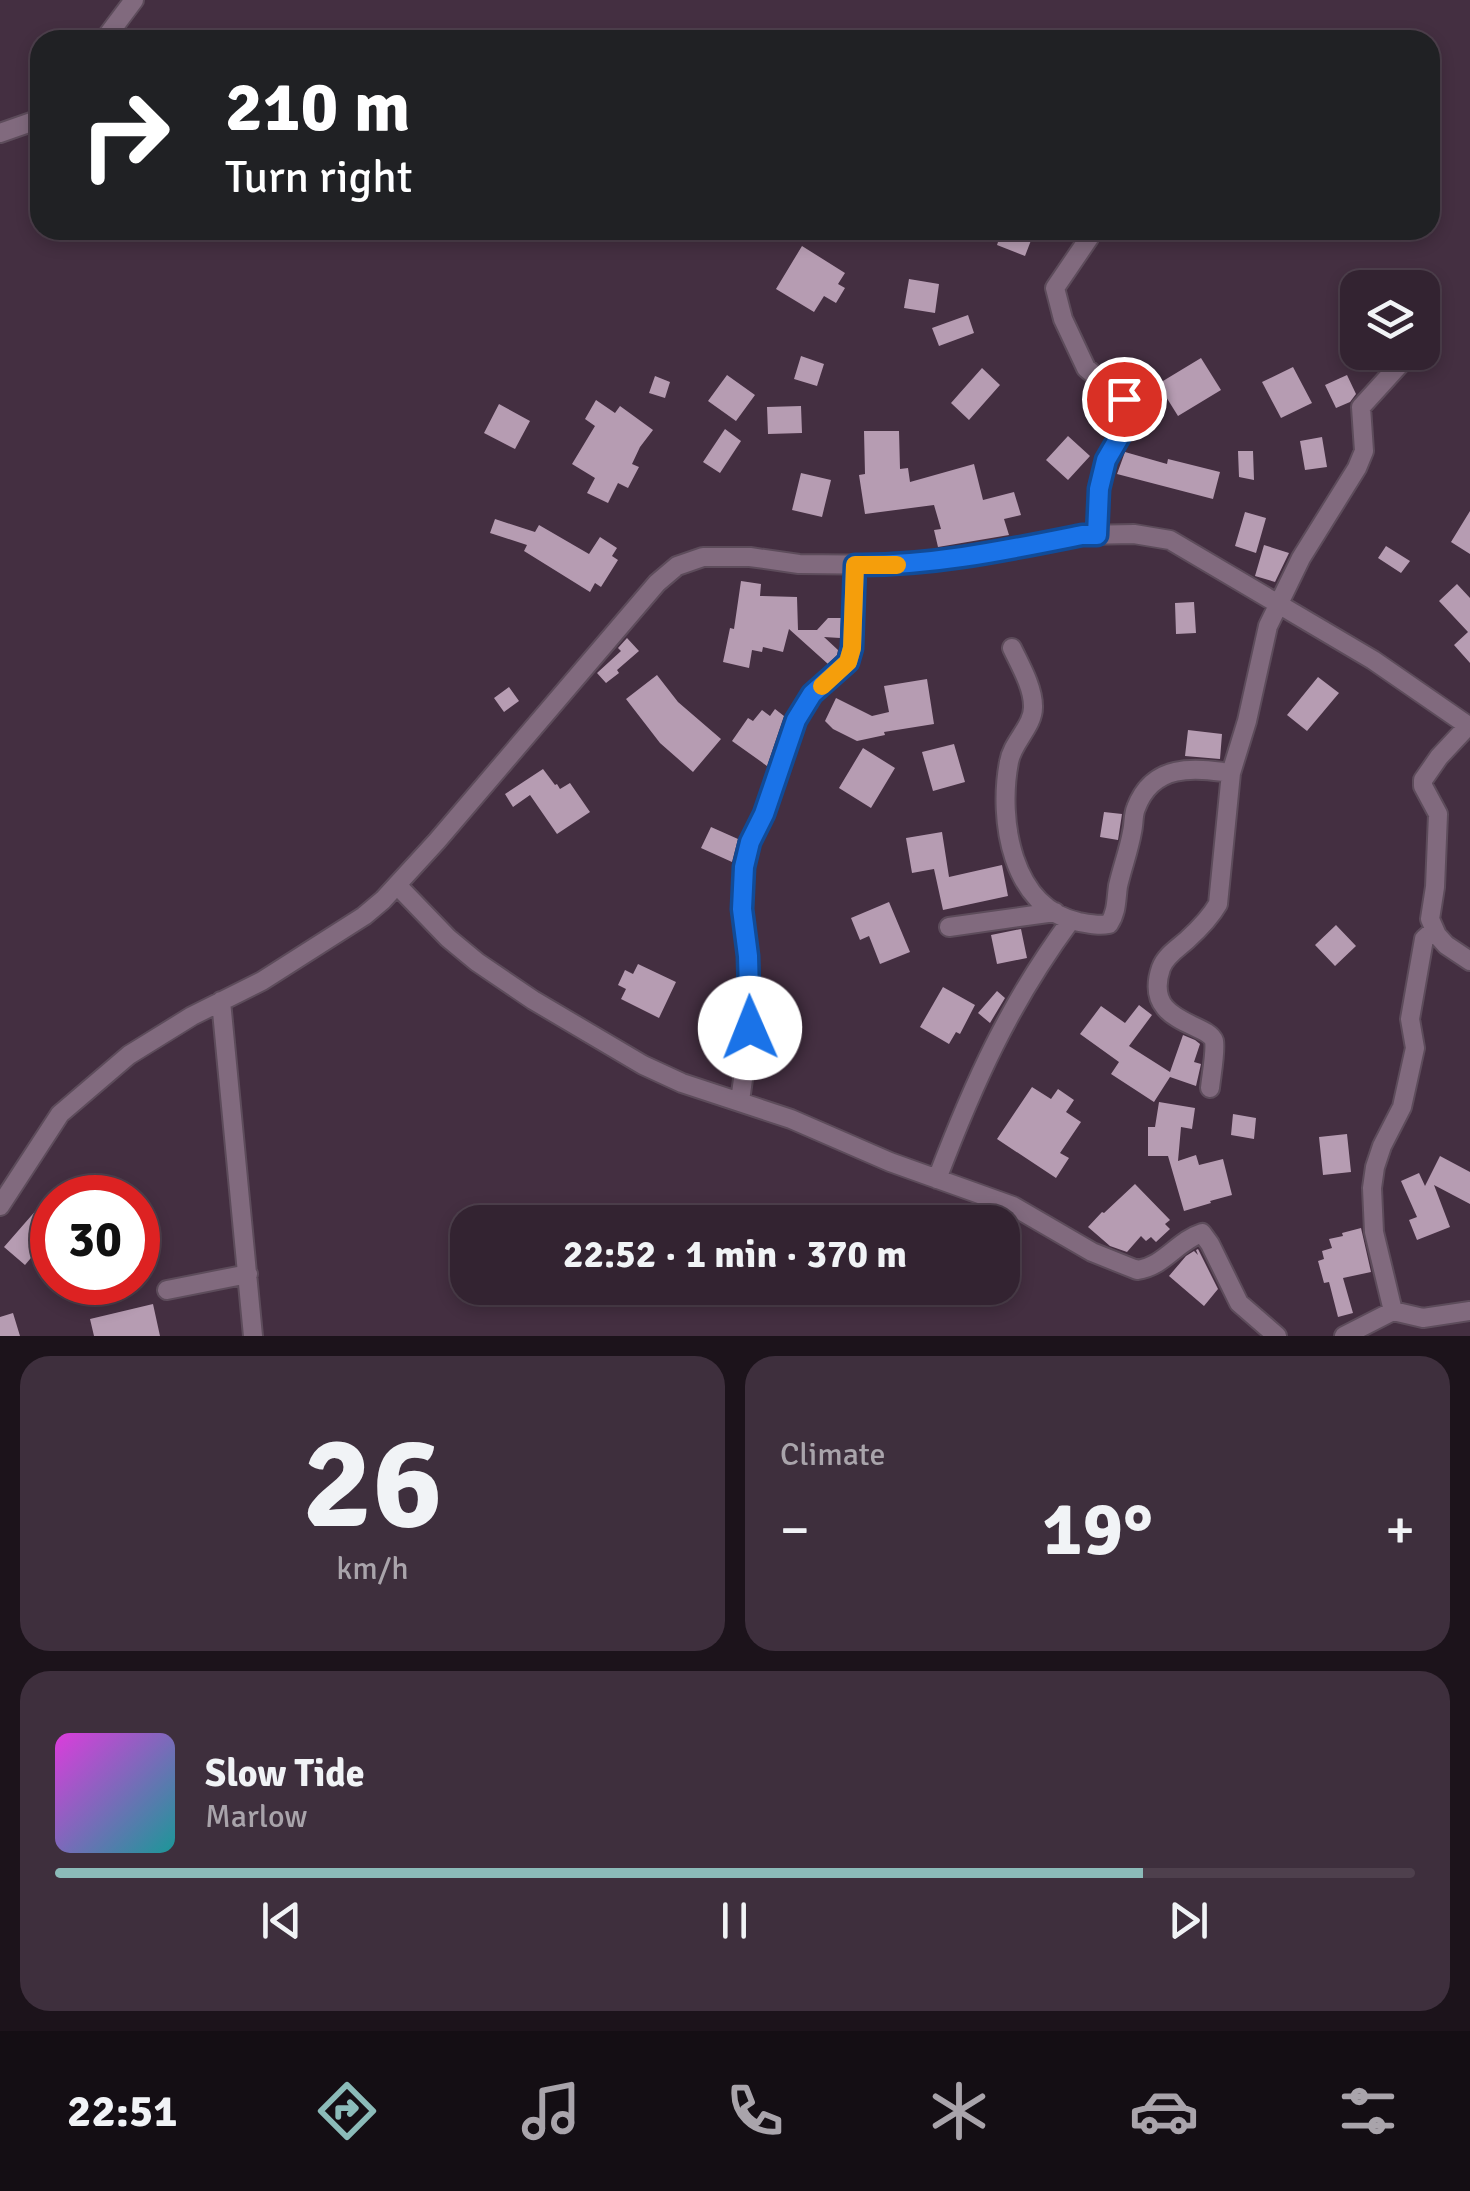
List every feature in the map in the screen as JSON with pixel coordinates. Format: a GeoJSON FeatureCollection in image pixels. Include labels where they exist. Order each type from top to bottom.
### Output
{"type":"FeatureCollection","features":[{"type":"Feature","properties":{"kind":"street"},"geometry":{"type":"LineString","coordinates":[[112,30],[134,0]]}},
{"type":"Feature","properties":{"kind":"street"},"geometry":{"type":"LineString","coordinates":[[0,133],[30,122]]}},
{"type":"Feature","properties":{"kind":"street"},"geometry":{"type":"LineString","coordinates":[[1088,240],[1055,288],[1063,319],[1086,368],[1124,399],[1124,429],[1106,460],[1099,489],[1097,535]]}},
{"type":"Feature","properties":{"kind":"street"},"geometry":{"type":"LineString","coordinates":[[1210,1088],[1214,1042],[1208,1034],[1170,1014],[1158,994],[1161,965],[1211,916],[1218,904],[1231,773],[1268,626],[1300,558],[1357,468],[1364,451],[1361,406],[1394,370]]}},
{"type":"Feature","properties":{"kind":"street"},"geometry":{"type":"LineString","coordinates":[[0,1206],[60,1114],[129,1054],[262,981],[364,916],[397,885],[656,583],[677,566],[703,557],[750,556],[799,564],[914,563],[1082,535],[1134,534],[1170,540],[1373,660],[1469,726],[1439,757],[1423,786],[1438,814],[1430,918],[1446,945],[1470,961]]}},
{"type":"Feature","properties":{"kind":"street"},"geometry":{"type":"LineString","coordinates":[[740,1101],[750,1028],[742,909],[744,867],[796,720],[812,694],[848,662],[855,565]]}},
{"type":"Feature","properties":{"kind":"street"},"geometry":{"type":"LineString","coordinates":[[1012,648],[1034,707],[1009,758],[1004,811],[1011,850],[1041,903],[1063,916],[1100,926],[1110,924],[1116,914],[1118,886],[1135,810],[1158,778],[1175,770],[1231,773]]}},
{"type":"Feature","properties":{"kind":"street"},"geometry":{"type":"LineString","coordinates":[[397,885],[462,951],[500,979],[643,1066],[682,1083],[740,1101],[1030,1214],[1092,1252],[1138,1270],[1163,1261],[1194,1235],[1202,1233],[1239,1303],[1277,1336]]}},
{"type":"Feature","properties":{"kind":"street"},"geometry":{"type":"LineString","coordinates":[[937,1179],[992,1047],[1063,916]]}},
{"type":"Feature","properties":{"kind":"street"},"geometry":{"type":"LineString","coordinates":[[949,926],[1063,916]]}},
{"type":"Feature","properties":{"kind":"street"},"geometry":{"type":"LineString","coordinates":[[1393,1311],[1374,1232],[1372,1188],[1382,1146],[1402,1107],[1415,1048],[1410,1019],[1424,940],[1434,930]]}},
{"type":"Feature","properties":{"kind":"street"},"geometry":{"type":"LineString","coordinates":[[222,1001],[252,1336]]}},
{"type":"Feature","properties":{"kind":"street"},"geometry":{"type":"LineString","coordinates":[[167,1290],[248,1274]]}},
{"type":"Feature","properties":{"kind":"street"},"geometry":{"type":"LineString","coordinates":[[1344,1336],[1393,1311],[1423,1318],[1470,1311]]}},
{"type":"Feature","properties":{"kind":"building"},"geometry":{"type":"Polygon","coordinates":[[[999,240],[1031,240],[1025,256],[997,245],[999,240]]]}},
{"type":"Feature","properties":{"kind":"building"},"geometry":{"type":"Polygon","coordinates":[[[802,246],[845,273],[838,284],[845,288],[836,303],[824,296],[814,312],[776,289],[802,246]]]}},
{"type":"Feature","properties":{"kind":"building"},"geometry":{"type":"Polygon","coordinates":[[[909,279],[939,284],[935,313],[904,308],[909,279]]]}},
{"type":"Feature","properties":{"kind":"building"},"geometry":{"type":"Polygon","coordinates":[[[968,315],[974,333],[939,346],[932,328],[968,315]]]}},
{"type":"Feature","properties":{"kind":"building"},"geometry":{"type":"Polygon","coordinates":[[[801,356],[824,364],[817,386],[794,379],[801,356]]]}},
{"type":"Feature","properties":{"kind":"building"},"geometry":{"type":"Polygon","coordinates":[[[1201,358],[1221,390],[1178,416],[1158,384],[1201,358]]]}},
{"type":"Feature","properties":{"kind":"building"},"geometry":{"type":"Polygon","coordinates":[[[1293,367],[1312,403],[1281,418],[1262,382],[1293,367]]]}},
{"type":"Feature","properties":{"kind":"building"},"geometry":{"type":"Polygon","coordinates":[[[982,368],[1000,385],[969,420],[951,403],[982,368]]]}},
{"type":"Feature","properties":{"kind":"building"},"geometry":{"type":"Polygon","coordinates":[[[727,375],[755,395],[736,421],[708,401],[727,375]]]}},
{"type":"Feature","properties":{"kind":"building"},"geometry":{"type":"Polygon","coordinates":[[[1347,375],[1356,394],[1350,402],[1336,408],[1325,385],[1347,375]]]}},
{"type":"Feature","properties":{"kind":"building"},"geometry":{"type":"Polygon","coordinates":[[[655,376],[670,382],[665,398],[649,393],[655,376]]]}},
{"type":"Feature","properties":{"kind":"building"},"geometry":{"type":"Polygon","coordinates":[[[596,400],[615,413],[620,406],[653,430],[632,464],[639,467],[628,488],[618,483],[608,503],[587,493],[595,478],[572,464],[595,426],[585,419],[596,400]]]}},
{"type":"Feature","properties":{"kind":"building"},"geometry":{"type":"Polygon","coordinates":[[[499,404],[530,421],[515,449],[484,433],[499,404]]]}},
{"type":"Feature","properties":{"kind":"building"},"geometry":{"type":"Polygon","coordinates":[[[801,406],[802,433],[768,434],[767,407],[801,406]]]}},
{"type":"Feature","properties":{"kind":"building"},"geometry":{"type":"Polygon","coordinates":[[[725,429],[741,441],[720,473],[703,462],[725,429]]]}},
{"type":"Feature","properties":{"kind":"building"},"geometry":{"type":"Polygon","coordinates":[[[864,431],[899,431],[900,469],[908,468],[910,482],[974,464],[983,500],[1014,492],[1021,515],[1004,519],[1009,535],[938,547],[934,530],[941,529],[934,505],[865,514],[859,475],[865,474],[864,431]]]}},
{"type":"Feature","properties":{"kind":"building"},"geometry":{"type":"Polygon","coordinates":[[[1068,436],[1090,456],[1068,480],[1046,460],[1068,436]]]}},
{"type":"Feature","properties":{"kind":"building"},"geometry":{"type":"Polygon","coordinates":[[[1322,437],[1327,467],[1305,470],[1300,441],[1322,437]]]}},
{"type":"Feature","properties":{"kind":"building"},"geometry":{"type":"Polygon","coordinates":[[[1238,451],[1253,451],[1254,480],[1239,477],[1238,451]]]}},
{"type":"Feature","properties":{"kind":"building"},"geometry":{"type":"Polygon","coordinates":[[[1125,452],[1167,464],[1168,459],[1220,472],[1213,499],[1117,474],[1125,452]]]}},
{"type":"Feature","properties":{"kind":"building"},"geometry":{"type":"Polygon","coordinates":[[[801,473],[831,480],[822,517],[792,510],[801,473]]]}},
{"type":"Feature","properties":{"kind":"building"},"geometry":{"type":"Polygon","coordinates":[[[1470,511],[1470,554],[1451,542],[1470,511]]]}},
{"type":"Feature","properties":{"kind":"building"},"geometry":{"type":"Polygon","coordinates":[[[1245,512],[1266,518],[1256,553],[1235,546],[1245,512]]]}},
{"type":"Feature","properties":{"kind":"building"},"geometry":{"type":"Polygon","coordinates":[[[495,519],[535,532],[539,525],[589,554],[600,537],[617,548],[612,556],[618,560],[601,587],[595,583],[590,592],[524,551],[527,545],[490,533],[495,519]]]}},
{"type":"Feature","properties":{"kind":"building"},"geometry":{"type":"Polygon","coordinates":[[[1264,545],[1289,553],[1275,582],[1255,576],[1264,545]]]}},
{"type":"Feature","properties":{"kind":"building"},"geometry":{"type":"Polygon","coordinates":[[[1386,546],[1410,561],[1401,573],[1378,558],[1386,546]]]}},
{"type":"Feature","properties":{"kind":"building"},"geometry":{"type":"Polygon","coordinates":[[[741,581],[761,584],[760,596],[797,597],[798,630],[817,630],[828,618],[841,618],[840,638],[824,637],[838,650],[837,655],[828,664],[789,629],[783,652],[763,647],[762,652],[752,650],[749,668],[723,662],[730,628],[734,629],[741,581]]]}},
{"type":"Feature","properties":{"kind":"building"},"geometry":{"type":"Polygon","coordinates":[[[1457,584],[1470,598],[1470,663],[1454,645],[1468,632],[1439,601],[1457,584]]]}},
{"type":"Feature","properties":{"kind":"building"},"geometry":{"type":"Polygon","coordinates":[[[1194,602],[1196,633],[1176,634],[1175,603],[1194,602]]]}},
{"type":"Feature","properties":{"kind":"building"},"geometry":{"type":"Polygon","coordinates":[[[627,638],[639,651],[606,683],[597,673],[621,651],[618,648],[627,638]]]}},
{"type":"Feature","properties":{"kind":"building"},"geometry":{"type":"Polygon","coordinates":[[[657,675],[678,702],[721,739],[693,772],[660,743],[626,699],[657,675]]]}},
{"type":"Feature","properties":{"kind":"building"},"geometry":{"type":"Polygon","coordinates":[[[1318,677],[1339,693],[1307,731],[1287,715],[1318,677]]]}},
{"type":"Feature","properties":{"kind":"building"},"geometry":{"type":"Polygon","coordinates":[[[927,679],[934,724],[857,741],[825,721],[836,698],[872,716],[889,712],[884,686],[927,679]]]}},
{"type":"Feature","properties":{"kind":"building"},"geometry":{"type":"Polygon","coordinates":[[[509,687],[519,701],[504,712],[494,698],[509,687]]]}},
{"type":"Feature","properties":{"kind":"building"},"geometry":{"type":"Polygon","coordinates":[[[775,709],[784,716],[767,766],[732,741],[748,718],[753,721],[762,710],[770,716],[775,709]]]}},
{"type":"Feature","properties":{"kind":"building"},"geometry":{"type":"Polygon","coordinates":[[[1188,730],[1222,734],[1220,759],[1185,756],[1188,730]]]}},
{"type":"Feature","properties":{"kind":"building"},"geometry":{"type":"Polygon","coordinates":[[[954,744],[965,782],[933,791],[922,752],[954,744]]]}},
{"type":"Feature","properties":{"kind":"building"},"geometry":{"type":"Polygon","coordinates":[[[863,748],[895,768],[871,808],[839,788],[863,748]]]}},
{"type":"Feature","properties":{"kind":"building"},"geometry":{"type":"Polygon","coordinates":[[[543,769],[560,789],[570,783],[590,812],[557,834],[530,795],[513,807],[505,794],[543,769]]]}},
{"type":"Feature","properties":{"kind":"building"},"geometry":{"type":"Polygon","coordinates":[[[1104,812],[1122,814],[1118,840],[1100,837],[1104,812]]]}},
{"type":"Feature","properties":{"kind":"building"},"geometry":{"type":"Polygon","coordinates":[[[711,827],[738,839],[732,862],[701,848],[711,827]]]}},
{"type":"Feature","properties":{"kind":"building"},"geometry":{"type":"Polygon","coordinates":[[[942,832],[949,877],[1002,865],[1008,896],[943,910],[934,869],[912,873],[906,838],[942,832]]]}},
{"type":"Feature","properties":{"kind":"building"},"geometry":{"type":"Polygon","coordinates":[[[889,902],[910,952],[880,964],[869,936],[860,940],[851,918],[889,902]]]}},
{"type":"Feature","properties":{"kind":"building"},"geometry":{"type":"Polygon","coordinates":[[[1336,925],[1356,946],[1335,966],[1315,945],[1336,925]]]}},
{"type":"Feature","properties":{"kind":"building"},"geometry":{"type":"Polygon","coordinates":[[[1021,929],[1027,958],[997,964],[991,935],[1021,929]]]}},
{"type":"Feature","properties":{"kind":"building"},"geometry":{"type":"Polygon","coordinates":[[[638,964],[676,982],[659,1018],[621,999],[626,989],[618,985],[625,970],[633,974],[638,964]]]}},
{"type":"Feature","properties":{"kind":"building"},"geometry":{"type":"Polygon","coordinates":[[[943,987],[975,1005],[960,1034],[956,1032],[949,1044],[920,1027],[943,987]]]}},
{"type":"Feature","properties":{"kind":"building"},"geometry":{"type":"Polygon","coordinates":[[[997,991],[1005,998],[990,1023],[978,1013],[997,991]]]}},
{"type":"Feature","properties":{"kind":"building"},"geometry":{"type":"Polygon","coordinates":[[[1139,1005],[1152,1015],[1129,1046],[1170,1072],[1183,1035],[1195,1040],[1200,1044],[1194,1062],[1201,1064],[1196,1086],[1170,1077],[1154,1102],[1111,1074],[1119,1062],[1080,1034],[1101,1006],[1125,1023],[1139,1005]]]}},
{"type":"Feature","properties":{"kind":"building"},"geometry":{"type":"Polygon","coordinates":[[[1032,1087],[1051,1099],[1058,1089],[1074,1100],[1066,1112],[1081,1122],[1060,1153],[1069,1158],[1056,1178],[997,1139],[1032,1087]]]}},
{"type":"Feature","properties":{"kind":"building"},"geometry":{"type":"Polygon","coordinates":[[[1159,1102],[1195,1108],[1192,1129],[1181,1127],[1178,1161],[1196,1155],[1199,1165],[1223,1159],[1232,1195],[1184,1211],[1168,1156],[1148,1156],[1148,1127],[1155,1127],[1159,1102]]]}},
{"type":"Feature","properties":{"kind":"building"},"geometry":{"type":"Polygon","coordinates":[[[1233,1114],[1256,1118],[1254,1139],[1231,1135],[1233,1114]]]}},
{"type":"Feature","properties":{"kind":"building"},"geometry":{"type":"Polygon","coordinates":[[[1347,1134],[1351,1172],[1323,1175],[1319,1137],[1347,1134]]]}},
{"type":"Feature","properties":{"kind":"building"},"geometry":{"type":"Polygon","coordinates":[[[1440,1156],[1470,1172],[1470,1204],[1434,1185],[1450,1227],[1417,1240],[1409,1220],[1417,1217],[1401,1181],[1419,1173],[1425,1186],[1440,1156]]]}},
{"type":"Feature","properties":{"kind":"building"},"geometry":{"type":"Polygon","coordinates":[[[1135,1184],[1170,1220],[1165,1224],[1170,1229],[1156,1242],[1141,1236],[1127,1252],[1110,1246],[1088,1227],[1135,1184]]]}},
{"type":"Feature","properties":{"kind":"building"},"geometry":{"type":"Polygon","coordinates":[[[30,1217],[30,1259],[25,1265],[4,1247],[30,1217]]]}},
{"type":"Feature","properties":{"kind":"building"},"geometry":{"type":"Polygon","coordinates":[[[1361,1228],[1371,1272],[1343,1278],[1353,1313],[1338,1317],[1329,1282],[1324,1283],[1318,1261],[1324,1259],[1322,1251],[1332,1248],[1329,1239],[1361,1228]]]}},
{"type":"Feature","properties":{"kind":"building"},"geometry":{"type":"Polygon","coordinates":[[[1198,1249],[1218,1289],[1204,1306],[1169,1276],[1186,1256],[1194,1251],[1198,1255],[1198,1249]]]}},
{"type":"Feature","properties":{"kind":"building"},"geometry":{"type":"Polygon","coordinates":[[[153,1305],[160,1336],[94,1336],[90,1319],[153,1305]]]}},
{"type":"Feature","properties":{"kind":"building"},"geometry":{"type":"Polygon","coordinates":[[[13,1313],[20,1336],[0,1336],[0,1317],[13,1313]]]}},
{"type":"Feature","properties":{"kind":"slow traffic"},"geometry":{"type":"LineString","coordinates":[[822,686],[848,662],[852,648],[855,565],[897,565]]}},
{"type":"Feature","properties":{"kind":"route"},"geometry":{"type":"LineString","coordinates":[[750,1028],[742,909],[744,867],[796,720],[812,694],[848,662],[855,565],[895,565],[1097,535],[1099,489],[1106,460],[1124,429],[1124,399]]}}]}
